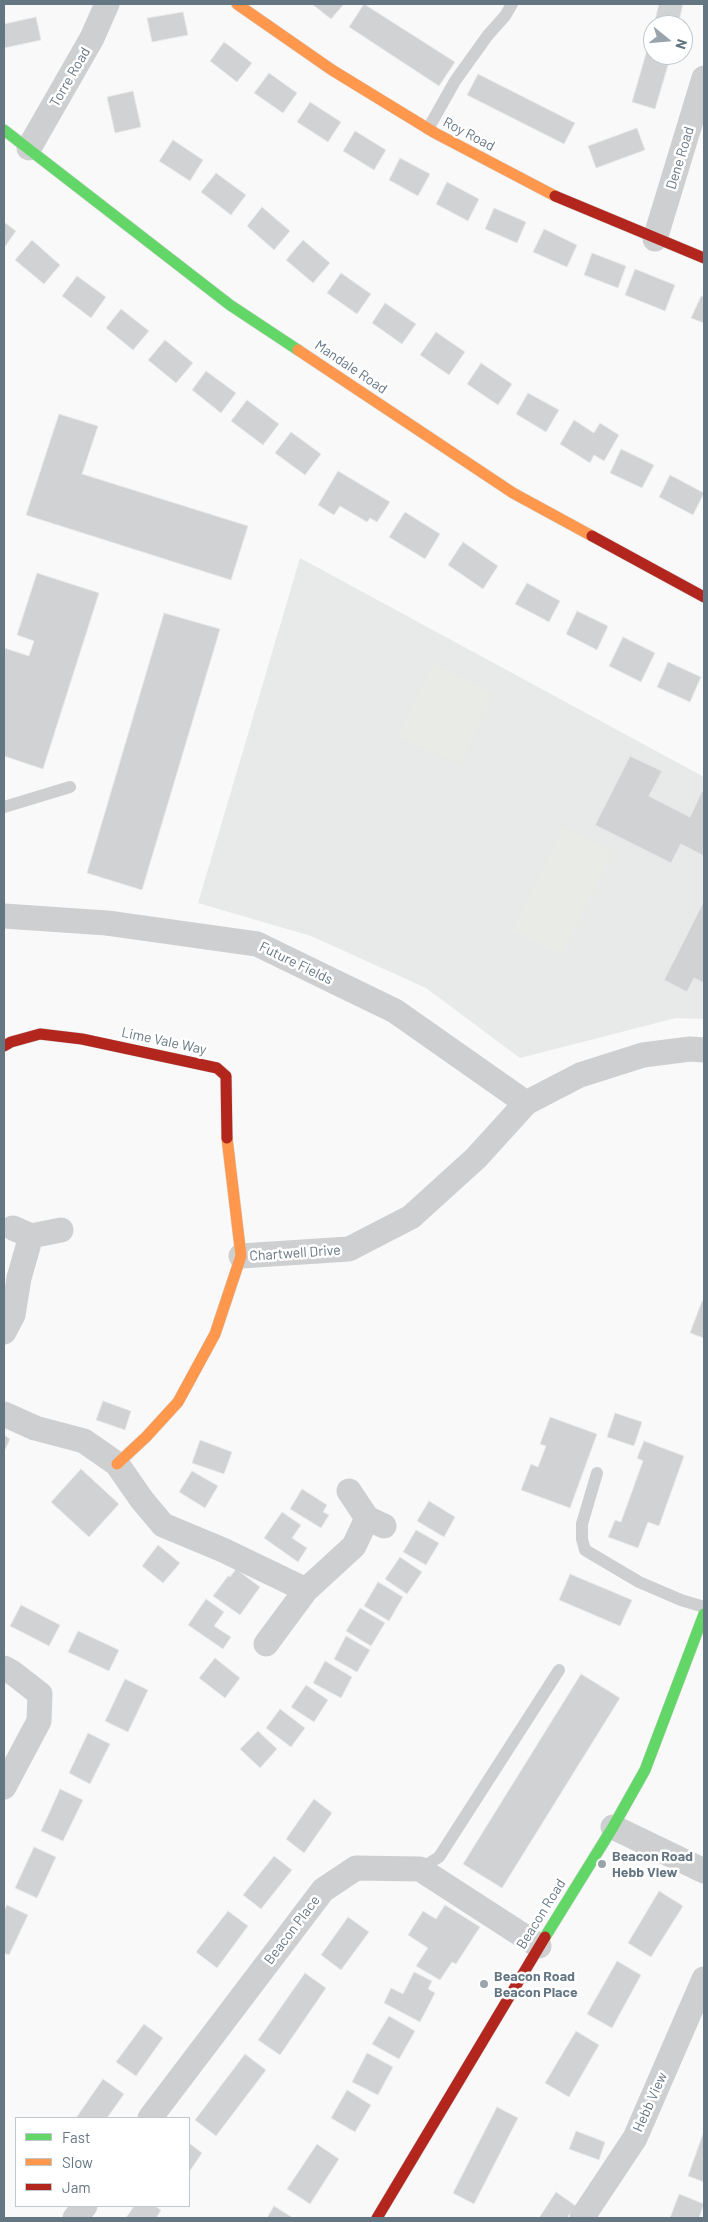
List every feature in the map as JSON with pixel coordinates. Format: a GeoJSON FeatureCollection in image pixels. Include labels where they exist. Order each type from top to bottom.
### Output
{"type":"FeatureCollection","features":[{"type":"Feature","properties":{"kind":"street","name":"Torre Road"},"geometry":{"type":"LineString","coordinates":[[28,148],[92,38],[108,4]]}},
{"type":"Feature","properties":{"kind":"street","name":"Roy Road"},"geometry":{"type":"LineString","coordinates":[[237,4],[332,70],[428,129],[540,190],[704,258]]}},
{"type":"Feature","properties":{"kind":"street","name":"Dene Road"},"geometry":{"type":"LineString","coordinates":[[655,239],[704,78]]}},
{"type":"Feature","properties":{"kind":"street","name":"Mandale Road"},"geometry":{"type":"LineString","coordinates":[[4,130],[230,305],[496,482],[704,597]]}},
{"type":"Feature","properties":{"kind":"street","name":"Future Fields"},"geometry":{"type":"LineString","coordinates":[[4,916],[107,924],[257,944],[395,1012],[526,1102]]}},
{"type":"Feature","properties":{"kind":"street","name":"Lime Vale Way"},"geometry":{"type":"LineString","coordinates":[[4,1046],[11,1042],[40,1034],[82,1039],[217,1068],[226,1076],[227,1147],[241,1256]]}},
{"type":"Feature","properties":{"kind":"street","name":"Chartwell Drive"},"geometry":{"type":"LineString","coordinates":[[117,1464],[146,1437],[178,1402],[216,1334],[241,1256],[350,1249],[411,1217],[476,1158],[526,1102],[580,1075],[643,1055],[690,1049],[704,1050]]}},
{"type":"Feature","properties":{"kind":"street"},"geometry":{"type":"LineString","coordinates":[[4,1332],[13,1315],[19,1278],[22,1232],[61,1230]]}},
{"type":"Feature","properties":{"kind":"street"},"geometry":{"type":"LineString","coordinates":[[4,1414],[35,1428],[84,1441],[117,1464],[142,1500],[163,1525],[223,1550],[306,1590]]}},
{"type":"Feature","properties":{"kind":"street"},"geometry":{"type":"LineString","coordinates":[[266,1644],[306,1590],[354,1546],[375,1522],[349,1492]]}},
{"type":"Feature","properties":{"kind":"street","name":"Beacon Road"},"geometry":{"type":"LineString","coordinates":[[384,2216],[539,1946],[613,1827],[645,1770],[704,1614]]}},
{"type":"Feature","properties":{"kind":"street"},"geometry":{"type":"LineString","coordinates":[[4,1668],[40,1694],[39,1721],[4,1788]]}},
{"type":"Feature","properties":{"kind":"street"},"geometry":{"type":"LineString","coordinates":[[613,1827],[704,1871]]}},
{"type":"Feature","properties":{"kind":"street","name":"Beacon Place"},"geometry":{"type":"LineString","coordinates":[[151,2117],[322,1890],[356,1868],[420,1869]]}},
{"type":"Feature","properties":{"kind":"street"},"geometry":{"type":"LineString","coordinates":[[420,1869],[539,1946]]}},
{"type":"Feature","properties":{"kind":"street","name":"Hebb View"},"geometry":{"type":"LineString","coordinates":[[582,2218],[635,2138],[704,1979]]}},
{"type":"Feature","properties":{"kind":"street"},"geometry":{"type":"LineString","coordinates":[[75,2218],[84,2207]]}},
{"type":"Feature","properties":{"kind":"lane"},"geometry":{"type":"LineString","coordinates":[[428,129],[454,81],[488,35],[505,16],[512,4]]}},
{"type":"Feature","properties":{"kind":"lane"},"geometry":{"type":"LineString","coordinates":[[4,807],[70,787]]}},
{"type":"Feature","properties":{"kind":"lane"},"geometry":{"type":"LineString","coordinates":[[597,1473],[582,1524],[582,1540],[585,1550],[639,1582],[681,1600],[704,1607]]}},
{"type":"Feature","properties":{"kind":"lane"},"geometry":{"type":"LineString","coordinates":[[420,1869],[439,1857],[559,1670]]}},
{"type":"Feature","properties":{"kind":"shaded area"},"geometry":{"type":"Polygon","coordinates":[[[300,558],[704,777],[704,1019],[676,1018],[520,1058],[426,988],[311,936],[198,903],[300,558]]]}},
{"type":"Feature","properties":{"kind":"shaded area"},"geometry":{"type":"Polygon","coordinates":[[[433,663],[494,693],[459,765],[397,736],[433,663]]]}},
{"type":"Feature","properties":{"kind":"shaded area"},"geometry":{"type":"Polygon","coordinates":[[[563,827],[614,852],[562,956],[512,930],[563,827]]]}},
{"type":"Feature","properties":{"kind":"building"},"geometry":{"type":"Polygon","coordinates":[[[312,4],[344,4],[331,19],[312,4]]]}},
{"type":"Feature","properties":{"kind":"building"},"geometry":{"type":"Polygon","coordinates":[[[364,4],[455,62],[439,86],[349,27],[364,4]]]}},
{"type":"Feature","properties":{"kind":"building"},"geometry":{"type":"Polygon","coordinates":[[[659,4],[683,4],[680,15],[656,15],[659,4]]]}},
{"type":"Feature","properties":{"kind":"building"},"geometry":{"type":"Polygon","coordinates":[[[183,12],[188,35],[152,42],[147,18],[183,12]]]}},
{"type":"Feature","properties":{"kind":"building"},"geometry":{"type":"Polygon","coordinates":[[[36,17],[41,40],[4,48],[4,24],[36,17]]]}},
{"type":"Feature","properties":{"kind":"building"},"geometry":{"type":"Polygon","coordinates":[[[224,42],[252,63],[237,82],[210,61],[224,42]]]}},
{"type":"Feature","properties":{"kind":"building"},"geometry":{"type":"Polygon","coordinates":[[[643,64],[668,65],[655,109],[632,102],[643,64]]]}},
{"type":"Feature","properties":{"kind":"building"},"geometry":{"type":"Polygon","coordinates":[[[269,73],[297,93],[283,113],[254,93],[269,73]]]}},
{"type":"Feature","properties":{"kind":"building"},"geometry":{"type":"Polygon","coordinates":[[[478,74],[575,123],[564,144],[467,95],[478,74]]]}},
{"type":"Feature","properties":{"kind":"building"},"geometry":{"type":"Polygon","coordinates":[[[133,91],[141,127],[115,133],[107,97],[133,91]]]}},
{"type":"Feature","properties":{"kind":"building"},"geometry":{"type":"Polygon","coordinates":[[[310,102],[341,122],[328,142],[297,122],[310,102]]]}},
{"type":"Feature","properties":{"kind":"building"},"geometry":{"type":"Polygon","coordinates":[[[637,128],[645,150],[596,168],[588,146],[637,128]]]}},
{"type":"Feature","properties":{"kind":"building"},"geometry":{"type":"Polygon","coordinates":[[[355,131],[386,150],[374,170],[343,151],[355,131]]]}},
{"type":"Feature","properties":{"kind":"building"},"geometry":{"type":"Polygon","coordinates":[[[173,140],[203,160],[190,181],[159,161],[173,140]]]}},
{"type":"Feature","properties":{"kind":"building"},"geometry":{"type":"Polygon","coordinates":[[[400,158],[430,174],[418,196],[389,180],[400,158]]]}},
{"type":"Feature","properties":{"kind":"building"},"geometry":{"type":"Polygon","coordinates":[[[216,173],[246,195],[231,215],[201,192],[216,173]]]}},
{"type":"Feature","properties":{"kind":"building"},"geometry":{"type":"Polygon","coordinates":[[[447,182],[479,199],[468,221],[436,204],[447,182]]]}},
{"type":"Feature","properties":{"kind":"building"},"geometry":{"type":"Polygon","coordinates":[[[262,207],[290,231],[274,250],[247,226],[262,207]]]}},
{"type":"Feature","properties":{"kind":"building"},"geometry":{"type":"Polygon","coordinates":[[[494,208],[526,222],[517,243],[485,229],[494,208]]]}},
{"type":"Feature","properties":{"kind":"building"},"geometry":{"type":"Polygon","coordinates":[[[4,222],[16,231],[4,248],[4,222]]]}},
{"type":"Feature","properties":{"kind":"building"},"geometry":{"type":"Polygon","coordinates":[[[544,229],[577,245],[567,267],[533,252],[544,229]]]}},
{"type":"Feature","properties":{"kind":"building"},"geometry":{"type":"Polygon","coordinates":[[[32,240],[60,265],[44,284],[15,260],[32,240]]]}},
{"type":"Feature","properties":{"kind":"building"},"geometry":{"type":"Polygon","coordinates":[[[303,240],[330,263],[313,283],[286,260],[303,240]]]}},
{"type":"Feature","properties":{"kind":"building"},"geometry":{"type":"Polygon","coordinates":[[[592,253],[626,266],[618,288],[584,275],[592,253]]]}},
{"type":"Feature","properties":{"kind":"building"},"geometry":{"type":"Polygon","coordinates":[[[635,269],[675,285],[665,311],[625,295],[635,269]]]}},
{"type":"Feature","properties":{"kind":"building"},"geometry":{"type":"Polygon","coordinates":[[[341,273],[371,294],[357,314],[327,293],[341,273]]]}},
{"type":"Feature","properties":{"kind":"building"},"geometry":{"type":"Polygon","coordinates":[[[77,276],[106,297],[91,318],[62,296],[77,276]]]}},
{"type":"Feature","properties":{"kind":"building"},"geometry":{"type":"Polygon","coordinates":[[[701,296],[704,297],[704,323],[691,318],[701,296]]]}},
{"type":"Feature","properties":{"kind":"building"},"geometry":{"type":"Polygon","coordinates":[[[385,303],[416,324],[402,344],[372,323],[385,303]]]}},
{"type":"Feature","properties":{"kind":"building"},"geometry":{"type":"Polygon","coordinates":[[[121,309],[149,331],[133,350],[106,328],[121,309]]]}},
{"type":"Feature","properties":{"kind":"building"},"geometry":{"type":"Polygon","coordinates":[[[436,332],[465,352],[449,375],[420,355],[436,332]]]}},
{"type":"Feature","properties":{"kind":"building"},"geometry":{"type":"Polygon","coordinates":[[[165,340],[193,363],[176,383],[148,360],[165,340]]]}},
{"type":"Feature","properties":{"kind":"building"},"geometry":{"type":"Polygon","coordinates":[[[481,363],[512,384],[498,405],[467,384],[481,363]]]}},
{"type":"Feature","properties":{"kind":"building"},"geometry":{"type":"Polygon","coordinates":[[[206,371],[236,393],[221,413],[192,390],[206,371]]]}},
{"type":"Feature","properties":{"kind":"building"},"geometry":{"type":"Polygon","coordinates":[[[528,393],[559,410],[546,432],[516,414],[528,393]]]}},
{"type":"Feature","properties":{"kind":"building"},"geometry":{"type":"Polygon","coordinates":[[[247,400],[279,424],[263,445],[231,421],[247,400]]]}},
{"type":"Feature","properties":{"kind":"building"},"geometry":{"type":"Polygon","coordinates":[[[59,414],[98,426],[82,474],[248,526],[231,580],[26,515],[59,414]]]}},
{"type":"Feature","properties":{"kind":"building"},"geometry":{"type":"Polygon","coordinates":[[[574,420],[594,433],[600,423],[619,435],[604,461],[594,455],[590,463],[560,444],[574,420]]]}},
{"type":"Feature","properties":{"kind":"building"},"geometry":{"type":"Polygon","coordinates":[[[291,432],[321,454],[305,475],[275,453],[291,432]]]}},
{"type":"Feature","properties":{"kind":"building"},"geometry":{"type":"Polygon","coordinates":[[[621,449],[654,465],[642,488],[610,473],[621,449]]]}},
{"type":"Feature","properties":{"kind":"building"},"geometry":{"type":"Polygon","coordinates":[[[338,471],[390,502],[377,522],[370,518],[367,522],[340,506],[334,515],[318,505],[338,471]]]}},
{"type":"Feature","properties":{"kind":"building"},"geometry":{"type":"Polygon","coordinates":[[[670,475],[704,493],[693,515],[659,497],[670,475]]]}},
{"type":"Feature","properties":{"kind":"building"},"geometry":{"type":"Polygon","coordinates":[[[405,512],[440,534],[425,559],[389,537],[405,512]]]}},
{"type":"Feature","properties":{"kind":"building"},"geometry":{"type":"Polygon","coordinates":[[[463,542],[498,566],[483,589],[448,565],[463,542]]]}},
{"type":"Feature","properties":{"kind":"building"},"geometry":{"type":"Polygon","coordinates":[[[37,573],[99,593],[43,769],[4,756],[4,648],[29,656],[34,641],[17,635],[37,573]]]}},
{"type":"Feature","properties":{"kind":"building"},"geometry":{"type":"Polygon","coordinates":[[[527,583],[560,601],[549,622],[515,604],[527,583]]]}},
{"type":"Feature","properties":{"kind":"building"},"geometry":{"type":"Polygon","coordinates":[[[577,611],[608,626],[597,650],[566,634],[577,611]]]}},
{"type":"Feature","properties":{"kind":"building"},"geometry":{"type":"Polygon","coordinates":[[[164,613],[220,629],[142,890],[87,873],[164,613]]]}},
{"type":"Feature","properties":{"kind":"building"},"geometry":{"type":"Polygon","coordinates":[[[623,637],[655,653],[641,682],[609,666],[623,637]]]}},
{"type":"Feature","properties":{"kind":"building"},"geometry":{"type":"Polygon","coordinates":[[[668,662],[701,677],[690,702],[657,687],[668,662]]]}},
{"type":"Feature","properties":{"kind":"building"},"geometry":{"type":"Polygon","coordinates":[[[630,756],[662,771],[649,796],[690,817],[702,791],[704,792],[704,856],[681,844],[671,863],[595,825],[630,756]]]}},
{"type":"Feature","properties":{"kind":"building"},"geometry":{"type":"Polygon","coordinates":[[[704,901],[704,983],[694,978],[687,992],[664,980],[704,901]]]}},
{"type":"Feature","properties":{"kind":"building"},"geometry":{"type":"Polygon","coordinates":[[[702,1301],[704,1302],[704,1338],[690,1333],[702,1301]]]}},
{"type":"Feature","properties":{"kind":"building"},"geometry":{"type":"Polygon","coordinates":[[[103,1401],[131,1411],[125,1430],[96,1420],[103,1401]]]}},
{"type":"Feature","properties":{"kind":"building"},"geometry":{"type":"Polygon","coordinates":[[[615,1413],[642,1422],[634,1446],[607,1437],[615,1413]]]}},
{"type":"Feature","properties":{"kind":"building"},"geometry":{"type":"Polygon","coordinates":[[[550,1417],[597,1434],[570,1508],[521,1490],[531,1464],[538,1467],[546,1446],[540,1444],[550,1417]]]}},
{"type":"Feature","properties":{"kind":"building"},"geometry":{"type":"Polygon","coordinates":[[[4,1435],[10,1439],[4,1452],[4,1435]]]}},
{"type":"Feature","properties":{"kind":"building"},"geometry":{"type":"Polygon","coordinates":[[[200,1440],[232,1452],[224,1474],[192,1463],[200,1440]]]}},
{"type":"Feature","properties":{"kind":"building"},"geometry":{"type":"Polygon","coordinates":[[[644,1441],[684,1456],[659,1526],[648,1522],[638,1548],[608,1537],[615,1520],[621,1522],[643,1461],[637,1458],[644,1441]]]}},
{"type":"Feature","properties":{"kind":"building"},"geometry":{"type":"Polygon","coordinates":[[[81,1469],[119,1504],[89,1537],[51,1502],[81,1469]]]}},
{"type":"Feature","properties":{"kind":"building"},"geometry":{"type":"Polygon","coordinates":[[[192,1471],[218,1486],[205,1508],[179,1492],[192,1471]]]}},
{"type":"Feature","properties":{"kind":"building"},"geometry":{"type":"Polygon","coordinates":[[[302,1489],[327,1505],[323,1512],[329,1515],[321,1528],[290,1509],[302,1489]]]}},
{"type":"Feature","properties":{"kind":"building"},"geometry":{"type":"Polygon","coordinates":[[[429,1501],[455,1517],[444,1537],[417,1521],[429,1501]]]}},
{"type":"Feature","properties":{"kind":"building"},"geometry":{"type":"Polygon","coordinates":[[[282,1512],[301,1525],[292,1538],[307,1548],[298,1562],[264,1538],[282,1512]]]}},
{"type":"Feature","properties":{"kind":"building"},"geometry":{"type":"Polygon","coordinates":[[[416,1530],[439,1543],[426,1565],[403,1552],[416,1530]]]}},
{"type":"Feature","properties":{"kind":"building"},"geometry":{"type":"Polygon","coordinates":[[[158,1545],[180,1563],[163,1583],[142,1566],[158,1545]]]}},
{"type":"Feature","properties":{"kind":"building"},"geometry":{"type":"Polygon","coordinates":[[[400,1557],[422,1572],[407,1594],[385,1579],[400,1557]]]}},
{"type":"Feature","properties":{"kind":"building"},"geometry":{"type":"Polygon","coordinates":[[[236,1569],[260,1587],[240,1615],[213,1596],[228,1576],[230,1577],[236,1569]]]}},
{"type":"Feature","properties":{"kind":"building"},"geometry":{"type":"Polygon","coordinates":[[[570,1574],[632,1600],[620,1626],[559,1600],[570,1574]]]}},
{"type":"Feature","properties":{"kind":"building"},"geometry":{"type":"Polygon","coordinates":[[[378,1582],[403,1597],[389,1621],[364,1606],[378,1582]]]}},
{"type":"Feature","properties":{"kind":"building"},"geometry":{"type":"Polygon","coordinates":[[[206,1599],[224,1612],[214,1626],[231,1637],[223,1649],[188,1625],[206,1599]]]}},
{"type":"Feature","properties":{"kind":"building"},"geometry":{"type":"Polygon","coordinates":[[[21,1605],[60,1625],[49,1646],[10,1626],[21,1605]]]}},
{"type":"Feature","properties":{"kind":"building"},"geometry":{"type":"Polygon","coordinates":[[[360,1608],[385,1623],[371,1646],[346,1631],[360,1608]]]}},
{"type":"Feature","properties":{"kind":"building"},"geometry":{"type":"Polygon","coordinates":[[[78,1631],[119,1650],[109,1671],[68,1652],[78,1631]]]}},
{"type":"Feature","properties":{"kind":"building"},"geometry":{"type":"Polygon","coordinates":[[[346,1636],[370,1650],[357,1672],[334,1659],[346,1636]]]}},
{"type":"Feature","properties":{"kind":"building"},"geometry":{"type":"Polygon","coordinates":[[[215,1658],[240,1678],[225,1698],[199,1678],[215,1658]]]}},
{"type":"Feature","properties":{"kind":"building"},"geometry":{"type":"Polygon","coordinates":[[[325,1661],[352,1677],[341,1698],[313,1683],[325,1661]]]}},
{"type":"Feature","properties":{"kind":"building"},"geometry":{"type":"Polygon","coordinates":[[[581,1674],[620,1698],[502,1888],[463,1864],[581,1674]]]}},
{"type":"Feature","properties":{"kind":"building"},"geometry":{"type":"Polygon","coordinates":[[[125,1679],[148,1690],[128,1732],[105,1721],[125,1679]]]}},
{"type":"Feature","properties":{"kind":"building"},"geometry":{"type":"Polygon","coordinates":[[[306,1685],[328,1700],[314,1722],[291,1707],[306,1685]]]}},
{"type":"Feature","properties":{"kind":"building"},"geometry":{"type":"Polygon","coordinates":[[[280,1709],[305,1728],[291,1747],[266,1728],[280,1709]]]}},
{"type":"Feature","properties":{"kind":"building"},"geometry":{"type":"Polygon","coordinates":[[[258,1731],[277,1749],[260,1768],[240,1749],[258,1731]]]}},
{"type":"Feature","properties":{"kind":"building"},"geometry":{"type":"Polygon","coordinates":[[[88,1733],[110,1744],[90,1784],[69,1773],[88,1733]]]}},
{"type":"Feature","properties":{"kind":"building"},"geometry":{"type":"Polygon","coordinates":[[[60,1789],[83,1800],[63,1841],[41,1831],[60,1789]]]}},
{"type":"Feature","properties":{"kind":"building"},"geometry":{"type":"Polygon","coordinates":[[[314,1799],[332,1813],[304,1853],[286,1839],[314,1799]]]}},
{"type":"Feature","properties":{"kind":"building"},"geometry":{"type":"Polygon","coordinates":[[[34,1847],[56,1857],[37,1898],[15,1888],[34,1847]]]}},
{"type":"Feature","properties":{"kind":"building"},"geometry":{"type":"Polygon","coordinates":[[[274,1856],[292,1870],[261,1909],[243,1895],[274,1856]]]}},
{"type":"Feature","properties":{"kind":"building"},"geometry":{"type":"Polygon","coordinates":[[[659,1891],[683,1906],[651,1957],[628,1943],[659,1891]]]}},
{"type":"Feature","properties":{"kind":"building"},"geometry":{"type":"Polygon","coordinates":[[[7,1905],[28,1915],[9,1955],[4,1953],[4,1911],[7,1905]]]}},
{"type":"Feature","properties":{"kind":"building"},"geometry":{"type":"Polygon","coordinates":[[[445,1905],[480,1927],[456,1964],[452,1962],[440,1980],[416,1966],[428,1948],[408,1935],[423,1911],[436,1919],[445,1905]]]}},
{"type":"Feature","properties":{"kind":"building"},"geometry":{"type":"Polygon","coordinates":[[[228,1911],[248,1926],[217,1968],[196,1952],[228,1911]]]}},
{"type":"Feature","properties":{"kind":"building"},"geometry":{"type":"Polygon","coordinates":[[[348,1917],[369,1932],[341,1970],[321,1955],[348,1917]]]}},
{"type":"Feature","properties":{"kind":"building"},"geometry":{"type":"Polygon","coordinates":[[[617,1961],[641,1975],[612,2028],[587,2014],[617,1961]]]}},
{"type":"Feature","properties":{"kind":"building"},"geometry":{"type":"Polygon","coordinates":[[[414,1972],[432,1981],[428,1989],[435,1993],[420,2022],[384,2003],[391,1988],[403,1994],[414,1972]]]}},
{"type":"Feature","properties":{"kind":"building"},"geometry":{"type":"Polygon","coordinates":[[[305,1973],[326,1988],[280,2055],[258,2040],[305,1973]]]}},
{"type":"Feature","properties":{"kind":"building"},"geometry":{"type":"Polygon","coordinates":[[[389,2016],[415,2031],[399,2059],[372,2044],[389,2016]]]}},
{"type":"Feature","properties":{"kind":"building"},"geometry":{"type":"Polygon","coordinates":[[[144,2024],[163,2038],[136,2076],[116,2062],[144,2024]]]}},
{"type":"Feature","properties":{"kind":"building"},"geometry":{"type":"Polygon","coordinates":[[[576,2031],[599,2045],[569,2097],[545,2083],[576,2031]]]}},
{"type":"Feature","properties":{"kind":"building"},"geometry":{"type":"Polygon","coordinates":[[[367,2053],[393,2067],[378,2095],[352,2082],[367,2053]]]}},
{"type":"Feature","properties":{"kind":"building"},"geometry":{"type":"Polygon","coordinates":[[[245,2054],[266,2070],[216,2136],[195,2120],[245,2054]]]}},
{"type":"Feature","properties":{"kind":"building"},"geometry":{"type":"Polygon","coordinates":[[[103,2079],[124,2094],[108,2117],[77,2117],[103,2079]]]}},
{"type":"Feature","properties":{"kind":"building"},"geometry":{"type":"Polygon","coordinates":[[[347,2090],[371,2105],[355,2132],[331,2118],[347,2090]]]}},
{"type":"Feature","properties":{"kind":"building"},"geometry":{"type":"Polygon","coordinates":[[[497,2107],[518,2118],[474,2204],[453,2193],[497,2107]]]}},
{"type":"Feature","properties":{"kind":"building"},"geometry":{"type":"Polygon","coordinates":[[[576,2131],[605,2142],[599,2160],[569,2149],[576,2131]]]}},
{"type":"Feature","properties":{"kind":"building"},"geometry":{"type":"Polygon","coordinates":[[[704,2131],[704,2182],[688,2176],[704,2131]]]}},
{"type":"Feature","properties":{"kind":"building"},"geometry":{"type":"Polygon","coordinates":[[[190,2144],[202,2153],[190,2171],[190,2144]]]}},
{"type":"Feature","properties":{"kind":"building"},"geometry":{"type":"Polygon","coordinates":[[[317,2144],[339,2159],[310,2204],[287,2189],[317,2144]]]}},
{"type":"Feature","properties":{"kind":"building"},"geometry":{"type":"Polygon","coordinates":[[[556,2192],[576,2206],[567,2218],[539,2218],[556,2192]]]}},
{"type":"Feature","properties":{"kind":"building"},"geometry":{"type":"Polygon","coordinates":[[[679,2194],[704,2204],[699,2218],[670,2218],[679,2194]]]}},
{"type":"Feature","properties":{"kind":"building"},"geometry":{"type":"Polygon","coordinates":[[[274,2206],[293,2218],[267,2218],[274,2206]]]}},
{"type":"Feature","properties":{"kind":"building"},"geometry":{"type":"Polygon","coordinates":[[[133,2207],[156,2207],[161,2210],[156,2218],[126,2218],[133,2207]]]}},
{"type":"Feature","properties":{"kind":"traffic: fast"},"geometry":{"type":"LineString","coordinates":[[4,130],[230,305],[298,350]]}},
{"type":"Feature","properties":{"kind":"traffic: fast"},"geometry":{"type":"LineString","coordinates":[[545,1937],[613,1827],[645,1770],[704,1614]]}},
{"type":"Feature","properties":{"kind":"traffic: slow"},"geometry":{"type":"LineString","coordinates":[[237,4],[332,70],[435,133],[555,196]]}},
{"type":"Feature","properties":{"kind":"traffic: slow"},"geometry":{"type":"LineString","coordinates":[[298,350],[513,493],[592,536]]}},
{"type":"Feature","properties":{"kind":"traffic: slow"},"geometry":{"type":"LineString","coordinates":[[117,1464],[146,1437],[178,1402],[215,1334],[241,1256],[227,1138]]}},
{"type":"Feature","properties":{"kind":"traffic: jam"},"geometry":{"type":"LineString","coordinates":[[555,196],[704,258]]}},
{"type":"Feature","properties":{"kind":"traffic: jam"},"geometry":{"type":"LineString","coordinates":[[592,536],[704,597]]}},
{"type":"Feature","properties":{"kind":"traffic: jam"},"geometry":{"type":"LineString","coordinates":[[4,1046],[11,1042],[40,1034],[82,1039],[217,1068],[226,1076],[227,1138]]}},
{"type":"Feature","properties":{"kind":"traffic: jam"},"geometry":{"type":"LineString","coordinates":[[377,2218],[545,1937]]}},
{"type":"Feature","properties":{"kind":"place","name":"Beacon Road Hebb View"},"geometry":{"type":"Point","coordinates":[602,1864]}},
{"type":"Feature","properties":{"kind":"place","name":"Beacon Road Beacon Place"},"geometry":{"type":"Point","coordinates":[484,1984]}}]}
